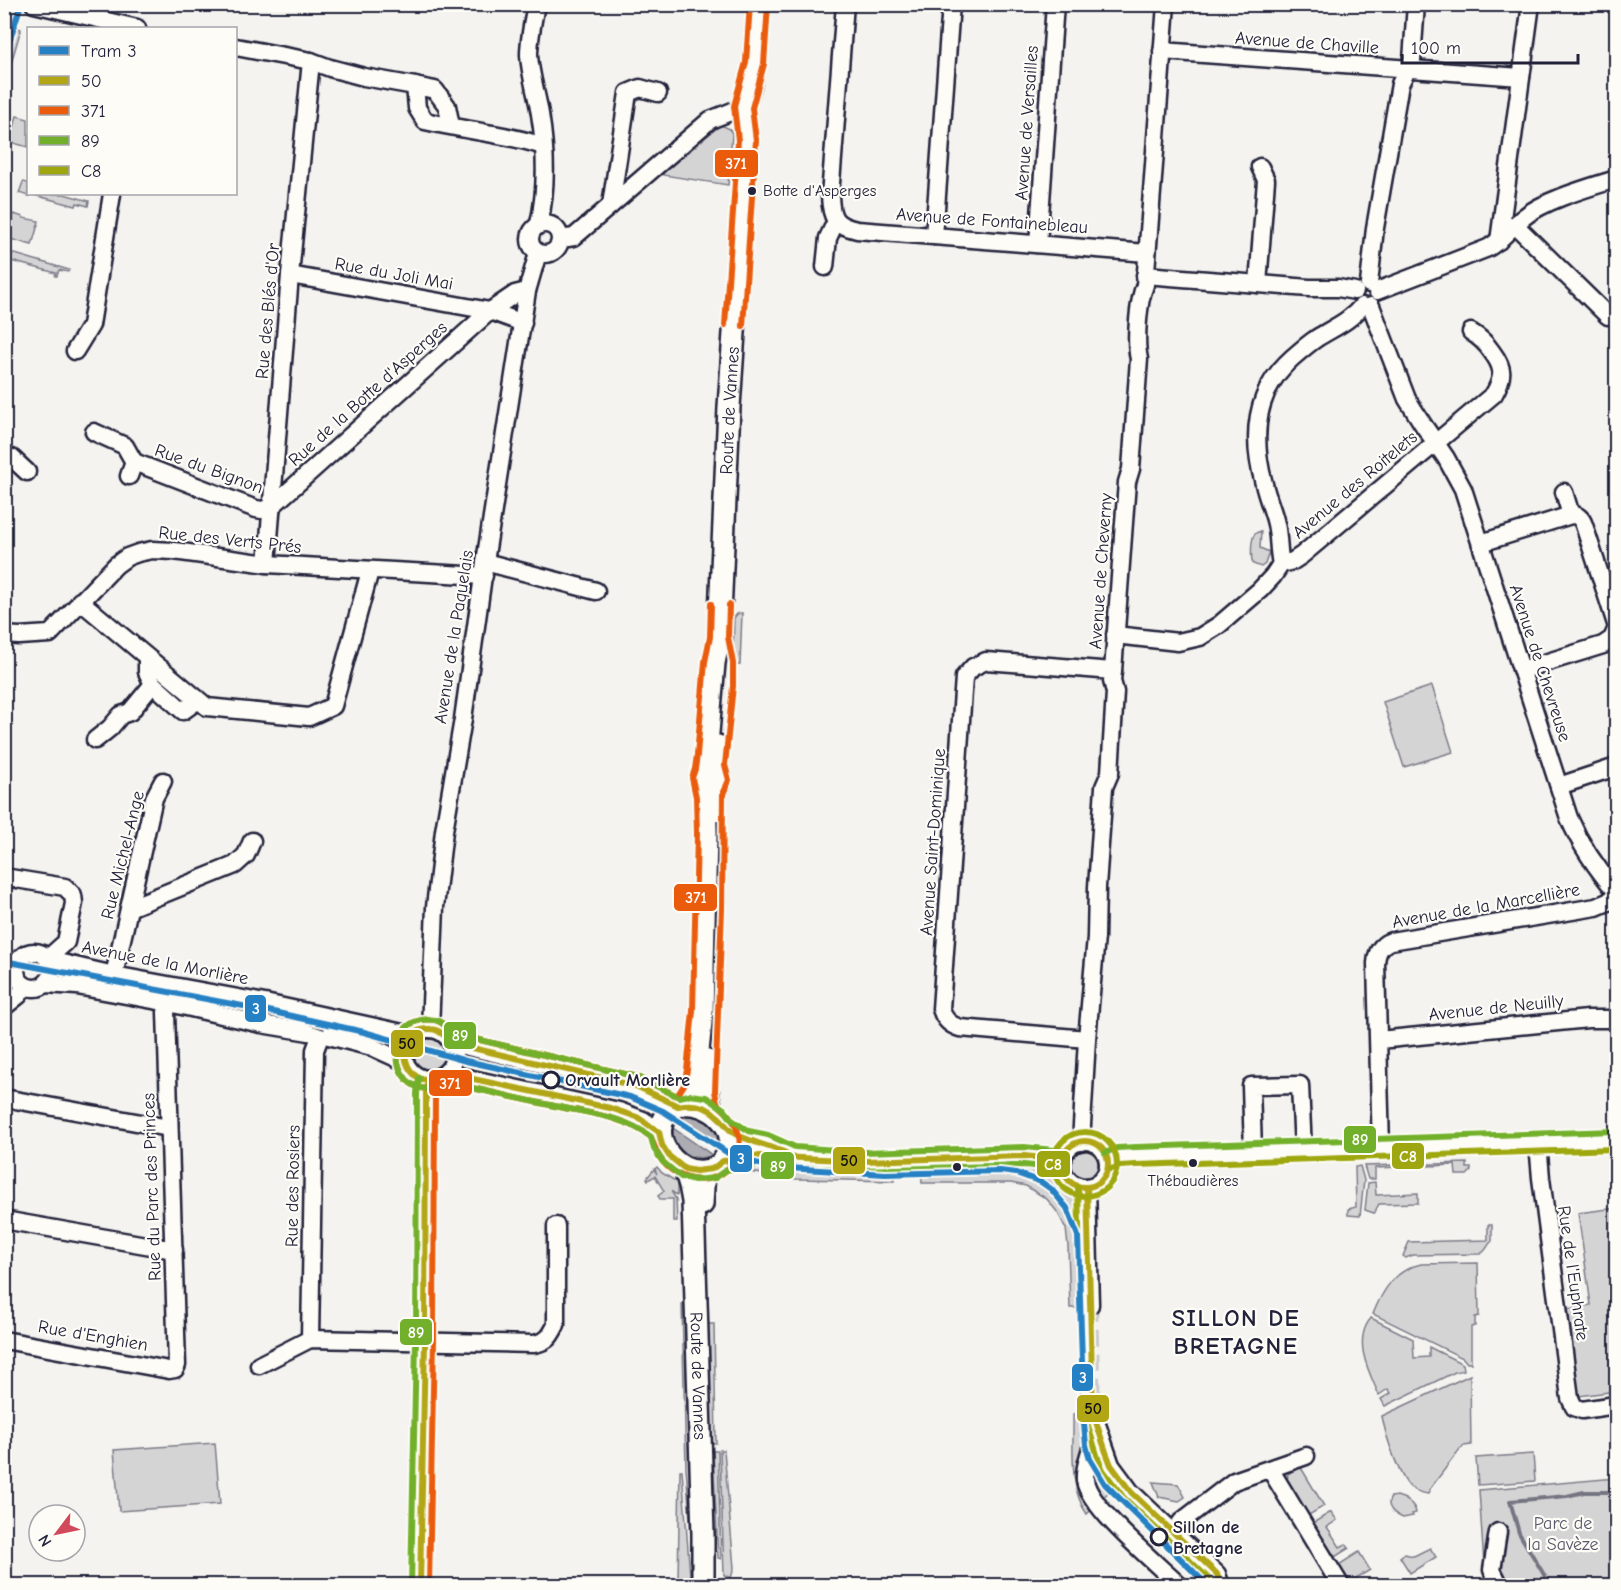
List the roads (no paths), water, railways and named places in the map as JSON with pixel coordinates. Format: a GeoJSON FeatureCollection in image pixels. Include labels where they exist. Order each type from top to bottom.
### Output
{"type":"FeatureCollection","features":[{"type":"Feature","properties":{"kind":"main road","name":"Route de Vannes"},"geometry":{"type":"LineString","coordinates":[[680,1105],[688,1095],[694,1080],[701,1023],[704,958],[705,796],[716,766],[724,686],[724,664],[719,638],[726,445],[747,140],[743,107],[755,63],[759,4]]}},
{"type":"Feature","properties":{"kind":"main road","name":"Route de Vannes"},"geometry":{"type":"LineString","coordinates":[[710,779],[713,823],[713,909],[706,1091],[712,1111]]}},
{"type":"Feature","properties":{"kind":"main road"},"geometry":{"type":"LineString","coordinates":[[697,1104],[712,1111],[729,1133],[730,1144],[723,1161],[712,1169],[694,1170],[674,1161],[665,1150],[659,1132],[664,1119],[671,1110],[680,1105],[697,1104]]}},
{"type":"Feature","properties":{"kind":"main road","name":"Route de Vannes"},"geometry":{"type":"LineString","coordinates":[[694,1170],[690,1185],[693,1200],[703,1586]]}},
{"type":"Feature","properties":{"kind":"main road","name":"Route de Vannes"},"geometry":{"type":"LineString","coordinates":[[694,1170],[702,1195],[711,1535],[717,1586]]}},
{"type":"Feature","properties":{"kind":"street"},"geometry":{"type":"LineString","coordinates":[[536,4],[529,56],[541,117],[545,171],[542,211],[539,224],[531,231],[530,241],[531,246],[538,253],[554,252],[561,239],[560,234],[554,226],[539,224]]}},
{"type":"Feature","properties":{"kind":"street"},"geometry":{"type":"LineString","coordinates":[[825,267],[828,238],[836,221],[831,208],[830,196],[844,4]]}},
{"type":"Feature","properties":{"kind":"street"},"geometry":{"type":"LineString","coordinates":[[934,236],[951,4]]}},
{"type":"Feature","properties":{"kind":"street","name":"Avenue de Versailles"},"geometry":{"type":"LineString","coordinates":[[1038,244],[1056,4]]}},
{"type":"Feature","properties":{"kind":"street","name":"Avenue de Cheverny"},"geometry":{"type":"LineString","coordinates":[[1081,1142],[1104,787],[1110,773],[1115,692],[1112,681],[1115,635],[1127,482],[1133,451],[1141,294],[1146,276],[1166,4]]}},
{"type":"Feature","properties":{"kind":"street"},"geometry":{"type":"LineString","coordinates":[[1281,564],[1277,527],[1265,487],[1259,455],[1258,418],[1263,399],[1274,379],[1292,358],[1352,317],[1367,296],[1375,228],[1400,84],[1412,60],[1416,4]]}},
{"type":"Feature","properties":{"kind":"street"},"geometry":{"type":"LineString","coordinates":[[1499,240],[1531,4]]}},
{"type":"Feature","properties":{"kind":"street"},"geometry":{"type":"LineString","coordinates":[[36,5],[133,27]]}},
{"type":"Feature","properties":{"kind":"street"},"geometry":{"type":"LineString","coordinates":[[237,47],[311,61],[330,69],[364,77],[435,90],[447,106],[451,126]]}},
{"type":"Feature","properties":{"kind":"street","name":"Avenue de Chaville"},"geometry":{"type":"LineString","coordinates":[[1162,51],[1521,77]]}},
{"type":"Feature","properties":{"kind":"street","name":"Rue des Blés d'Or"},"geometry":{"type":"LineString","coordinates":[[267,564],[290,275],[311,61]]}},
{"type":"Feature","properties":{"kind":"street"},"geometry":{"type":"LineString","coordinates":[[415,86],[417,108],[425,121],[529,140],[543,146]]}},
{"type":"Feature","properties":{"kind":"street"},"geometry":{"type":"LineString","coordinates":[[611,205],[628,93],[640,88],[658,93]]}},
{"type":"Feature","properties":{"kind":"street"},"geometry":{"type":"LineString","coordinates":[[561,239],[574,237],[710,120],[743,107]]}},
{"type":"Feature","properties":{"kind":"street"},"geometry":{"type":"LineString","coordinates":[[1258,284],[1266,180],[1260,167]]}},
{"type":"Feature","properties":{"kind":"street"},"geometry":{"type":"LineString","coordinates":[[1146,276],[1309,288],[1338,288],[1367,296],[1488,248],[1539,207],[1617,179]]}},
{"type":"Feature","properties":{"kind":"street"},"geometry":{"type":"LineString","coordinates":[[75,351],[91,325],[112,195]]}},
{"type":"Feature","properties":{"kind":"street"},"geometry":{"type":"LineString","coordinates":[[1504,206],[1514,209],[1519,221],[1608,316],[1617,316]]}},
{"type":"Feature","properties":{"kind":"street","name":"Avenue de Fontainebleau"},"geometry":{"type":"LineString","coordinates":[[836,221],[846,228],[857,230],[1147,253]]}},
{"type":"Feature","properties":{"kind":"street","name":"Avenue de la Paquelais"},"geometry":{"type":"LineString","coordinates":[[430,1029],[435,907],[444,831],[527,291],[538,253]]}},
{"type":"Feature","properties":{"kind":"street","name":"Rue du Joli Mai"},"geometry":{"type":"LineString","coordinates":[[290,275],[490,311]]}},
{"type":"Feature","properties":{"kind":"street","name":"Rue de la Botte d'Asperges"},"geometry":{"type":"LineString","coordinates":[[271,507],[490,311],[515,294],[527,291]]}},
{"type":"Feature","properties":{"kind":"street","name":"Avenue de Chevreuse"},"geometry":{"type":"LineString","coordinates":[[1367,296],[1407,399],[1446,458],[1463,489],[1569,818],[1578,838],[1617,893]]}},
{"type":"Feature","properties":{"kind":"street"},"geometry":{"type":"LineString","coordinates":[[490,311],[523,323]]}},
{"type":"Feature","properties":{"kind":"street","name":"Avenue des Roitelets"},"geometry":{"type":"LineString","coordinates":[[1115,635],[1178,642],[1200,637],[1219,626],[1260,590],[1281,564],[1293,561],[1302,555],[1494,393],[1502,374],[1500,363],[1483,339],[1471,332]]}},
{"type":"Feature","properties":{"kind":"street","name":"Rue du Bignon"},"geometry":{"type":"LineString","coordinates":[[94,432],[125,447],[131,469],[256,509],[271,507]]}},
{"type":"Feature","properties":{"kind":"street"},"geometry":{"type":"LineString","coordinates":[[4,455],[12,458],[27,472]]}},
{"type":"Feature","properties":{"kind":"street"},"geometry":{"type":"LineString","coordinates":[[1563,492],[1571,514]]}},
{"type":"Feature","properties":{"kind":"street"},"geometry":{"type":"LineString","coordinates":[[1481,543],[1575,514],[1584,525],[1617,624]]}},
{"type":"Feature","properties":{"kind":"street","name":"Rue des Verts Prés"},"geometry":{"type":"LineString","coordinates":[[4,634],[18,636],[50,634],[116,565],[127,557],[152,550],[267,564],[369,571],[484,569],[596,591]]}},
{"type":"Feature","properties":{"kind":"street"},"geometry":{"type":"LineString","coordinates":[[80,601],[197,701],[207,707],[309,717],[333,706],[369,571]]}},
{"type":"Feature","properties":{"kind":"street"},"geometry":{"type":"LineString","coordinates":[[1522,670],[1603,645],[1612,639],[1617,630]]}},
{"type":"Feature","properties":{"kind":"street"},"geometry":{"type":"LineString","coordinates":[[147,659],[147,672],[153,684],[183,711],[197,701]]}},
{"type":"Feature","properties":{"kind":"street","name":"Avenue Saint-Dominique"},"geometry":{"type":"LineString","coordinates":[[1087,1039],[960,1028],[950,1024],[943,1015],[941,1009],[964,677],[973,667],[986,661],[1113,671]]}},
{"type":"Feature","properties":{"kind":"street"},"geometry":{"type":"LineString","coordinates":[[95,741],[121,714],[130,712],[153,684]]}},
{"type":"Feature","properties":{"kind":"street"},"geometry":{"type":"LineString","coordinates":[[1559,786],[1617,767]]}},
{"type":"Feature","properties":{"kind":"street","name":"Rue Michel-Ange"},"geometry":{"type":"LineString","coordinates":[[114,975],[154,798],[163,781]]}},
{"type":"Feature","properties":{"kind":"street"},"geometry":{"type":"LineString","coordinates":[[129,908],[234,865],[246,855],[252,841]]}},
{"type":"Feature","properties":{"kind":"street"},"geometry":{"type":"LineString","coordinates":[[4,877],[66,887],[74,895],[66,942],[49,960]]}},
{"type":"Feature","properties":{"kind":"street","name":"Avenue de la Marcellière"},"geometry":{"type":"LineString","coordinates":[[1382,1148],[1376,957],[1380,948],[1391,941],[1596,907],[1617,893]]}},
{"type":"Feature","properties":{"kind":"street"},"geometry":{"type":"LineString","coordinates":[[4,953],[21,956],[29,952],[37,952],[49,960],[52,973],[45,984]]}},
{"type":"Feature","properties":{"kind":"street"},"geometry":{"type":"LineString","coordinates":[[4,1007],[19,995],[16,967],[21,956]]}},
{"type":"Feature","properties":{"kind":"street","name":"Avenue de la Morlière"},"geometry":{"type":"LineString","coordinates":[[49,960],[114,975],[266,1002],[412,1035]]}},
{"type":"Feature","properties":{"kind":"street"},"geometry":{"type":"LineString","coordinates":[[16,980],[35,988],[45,984],[77,986],[321,1034],[372,1047],[405,1062],[414,1074],[428,1079],[445,1073],[451,1065],[453,1048],[442,1032],[430,1029],[420,1030],[412,1035],[405,1046],[405,1062]]}},
{"type":"Feature","properties":{"kind":"street","name":"Rue du Parc des Princes"},"geometry":{"type":"LineString","coordinates":[[169,1003],[166,1012],[177,1365],[175,1369]]}},
{"type":"Feature","properties":{"kind":"street","name":"Avenue de Neuilly"},"geometry":{"type":"LineString","coordinates":[[1379,1040],[1588,1018],[1617,1019]]}},
{"type":"Feature","properties":{"kind":"street","name":"Rue des Rosiers"},"geometry":{"type":"LineString","coordinates":[[310,1339],[315,1050],[321,1034]]}},
{"type":"Feature","properties":{"kind":"street"},"geometry":{"type":"LineString","coordinates":[[450,1041],[636,1086],[680,1105]]}},
{"type":"Feature","properties":{"kind":"street"},"geometry":{"type":"LineString","coordinates":[[445,1073],[619,1111],[644,1120],[659,1132]]}},
{"type":"Feature","properties":{"kind":"street"},"geometry":{"type":"LineString","coordinates":[[420,1586],[426,1341],[426,1093],[428,1079]]}},
{"type":"Feature","properties":{"kind":"street"},"geometry":{"type":"LineString","coordinates":[[1253,1152],[1251,1086],[1300,1085],[1303,1150]]}},
{"type":"Feature","properties":{"kind":"street"},"geometry":{"type":"LineString","coordinates":[[4,1098],[169,1128]]}},
{"type":"Feature","properties":{"kind":"street"},"geometry":{"type":"LineString","coordinates":[[726,1127],[746,1139],[793,1156]]}},
{"type":"Feature","properties":{"kind":"street"},"geometry":{"type":"LineString","coordinates":[[1108,1161],[1122,1156],[1617,1140]]}},
{"type":"Feature","properties":{"kind":"street"},"geometry":{"type":"LineString","coordinates":[[1081,1142],[1096,1144],[1104,1151],[1108,1161],[1104,1178],[1087,1187],[1070,1181],[1063,1169],[1066,1153],[1071,1147],[1081,1142]]}},
{"type":"Feature","properties":{"kind":"street","name":"Rue de l'Euphrate"},"geometry":{"type":"LineString","coordinates":[[1538,1143],[1570,1398],[1574,1407],[1581,1410],[1617,1405]]}},
{"type":"Feature","properties":{"kind":"street"},"geometry":{"type":"LineString","coordinates":[[723,1161],[760,1156],[864,1161],[1024,1156],[1063,1160]]}},
{"type":"Feature","properties":{"kind":"street"},"geometry":{"type":"LineString","coordinates":[[1087,1187],[1090,1305]]}},
{"type":"Feature","properties":{"kind":"street"},"geometry":{"type":"LineString","coordinates":[[4,1220],[174,1250]]}},
{"type":"Feature","properties":{"kind":"street"},"geometry":{"type":"LineString","coordinates":[[259,1365],[310,1339],[534,1344],[543,1342],[556,1325],[556,1226]]}},
{"type":"Feature","properties":{"kind":"street","name":"Rue d'Enghien"},"geometry":{"type":"LineString","coordinates":[[4,1340],[169,1370],[175,1369]]}},
{"type":"Feature","properties":{"kind":"street"},"geometry":{"type":"LineString","coordinates":[[1180,1586],[1104,1513],[1089,1493],[1085,1483],[1085,1472],[1091,1447],[1093,1413],[1112,1465],[1121,1480],[1217,1574],[1219,1585]]}},
{"type":"Feature","properties":{"kind":"street"},"geometry":{"type":"LineString","coordinates":[[1174,1532],[1182,1521],[1234,1481],[1306,1456]]}},
{"type":"Feature","properties":{"kind":"street"},"geometry":{"type":"LineString","coordinates":[[1270,1469],[1341,1586]]}},
{"type":"Feature","properties":{"kind":"street"},"geometry":{"type":"LineString","coordinates":[[1498,1532],[1492,1570],[1500,1586]]}},
{"type":"Feature","properties":{"kind":"waterway"},"geometry":{"type":"LineString","coordinates":[[1546,1578],[1519,1533],[1510,1501],[1567,1496],[1584,1492],[1616,1492]]}},
{"type":"Feature","properties":{"kind":"tunnel"},"geometry":{"type":"LineString","coordinates":[[1090,1305],[1093,1413]]}},
{"type":"Feature","properties":{"kind":"tram line","name":"3"},"geometry":{"type":"LineString","coordinates":[[4,58],[21,4]]}},
{"type":"Feature","properties":{"kind":"tram line","name":"3"},"geometry":{"type":"LineString","coordinates":[[4,961],[264,1010],[364,1032],[466,1061],[630,1097],[663,1111],[728,1153],[771,1167],[885,1174],[1000,1171],[1016,1173],[1041,1182],[1051,1189],[1067,1208],[1078,1236],[1084,1424],[1090,1459],[1105,1484],[1208,1586]]}},
{"type":"Feature","properties":{"kind":"tram line"},"geometry":{"type":"LineString","coordinates":[[275,1013],[324,1029]]}},
{"type":"Feature","properties":{"kind":"place","name":"Botte d'Asperges"},"geometry":{"type":"Point","coordinates":[752,191]}},
{"type":"Feature","properties":{"kind":"place","name":"Orvault Morlière"},"geometry":{"type":"Point","coordinates":[551,1080]}},
{"type":"Feature","properties":{"kind":"place","name":"Thébaudières"},"geometry":{"type":"Point","coordinates":[1193,1163]}},
{"type":"Feature","properties":{"kind":"place","name":"Sillon de Bretagne"},"geometry":{"type":"Point","coordinates":[1159,1537]}},
{"type":"Feature","properties":{"kind":"district","name":"SILLON DE BRETAGNE"},"geometry":{"type":"Point","coordinates":[1236,1332]}},
{"type":"Feature","properties":{"kind":"park label","name":"Parc de la Savèze"},"geometry":{"type":"Point","coordinates":[1563,1534]}}]}
